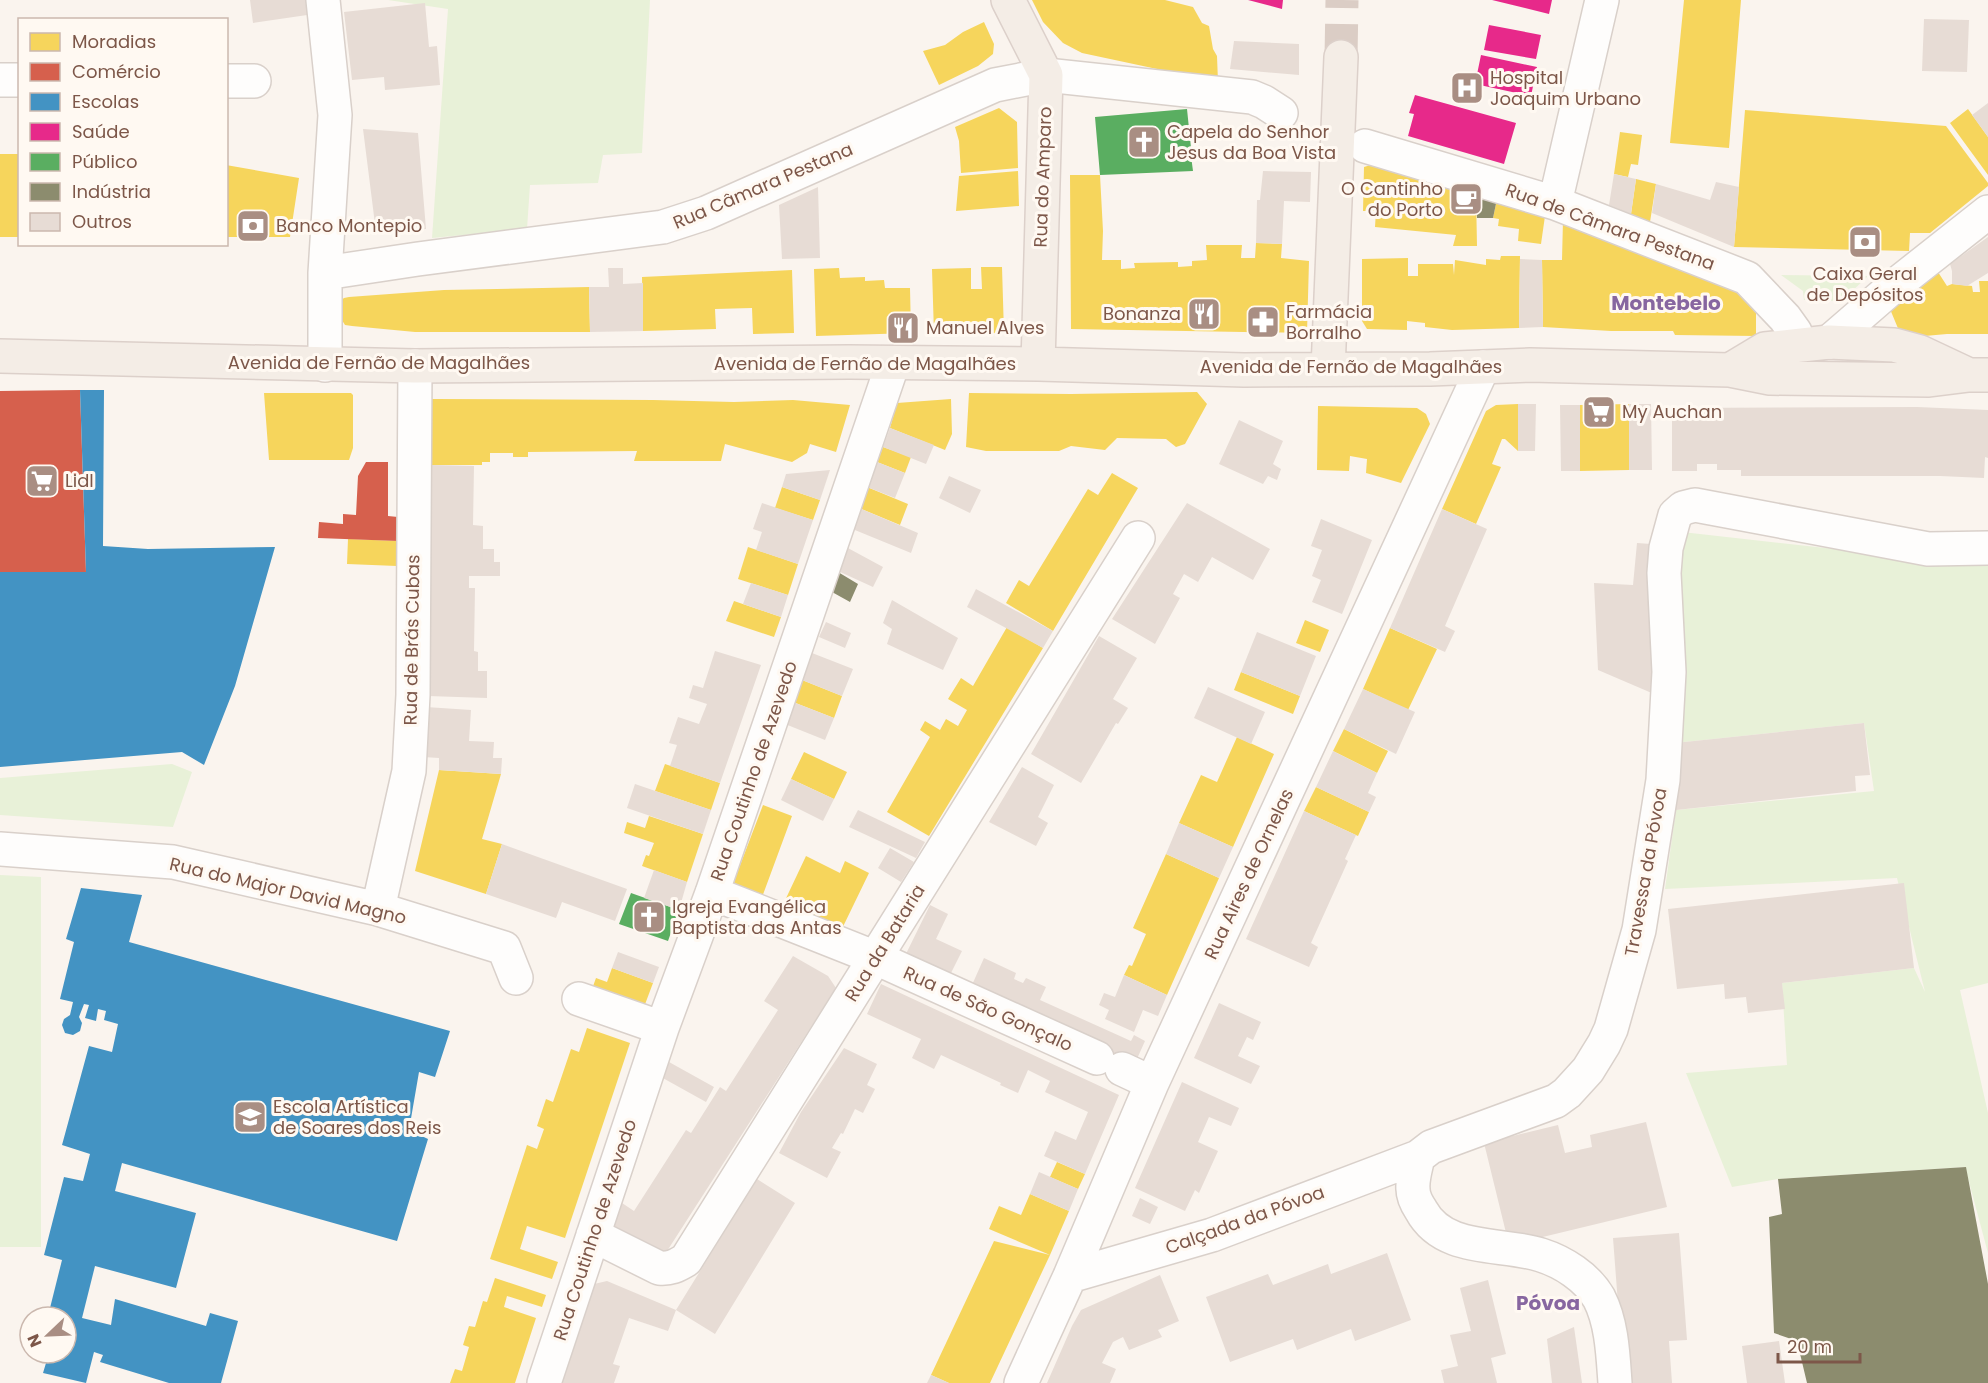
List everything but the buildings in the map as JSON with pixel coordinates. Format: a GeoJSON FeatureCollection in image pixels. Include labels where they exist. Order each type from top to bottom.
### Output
{"type":"FeatureCollection","features":[{"type":"Feature","properties":{"kind":"main road","name":"Rua do Amparo"},"geometry":{"type":"LineString","coordinates":[[1008,0],[1046,75],[1038,364]]}},
{"type":"Feature","properties":{"kind":"main road"},"geometry":{"type":"LineString","coordinates":[[1328,369],[1341,57]]}},
{"type":"Feature","properties":{"kind":"main road","name":"Avenida de Fernão de Magalhães"},"geometry":{"type":"LineString","coordinates":[[1730,370],[1764,349],[1814,343],[1894,345],[1920,352],[1978,375]]}},
{"type":"Feature","properties":{"kind":"main road","name":"Avenida de Fernão de Magalhães"},"geometry":{"type":"LineString","coordinates":[[0,356],[415,366],[893,363],[1038,364],[1244,370],[1530,365],[1730,370],[1770,378],[1929,380],[1978,375]]}},
{"type":"Feature","properties":{"kind":"street"},"geometry":{"type":"LineString","coordinates":[[323,0],[335,115],[326,273],[325,365]]}},
{"type":"Feature","properties":{"kind":"street"},"geometry":{"type":"LineString","coordinates":[[1555,203],[1602,0]]}},
{"type":"Feature","properties":{"kind":"street"},"geometry":{"type":"LineString","coordinates":[[1046,75],[1252,98],[1264,102],[1281,113]]}},
{"type":"Feature","properties":{"kind":"street","name":"Rua Câmara Pestana"},"geometry":{"type":"LineString","coordinates":[[326,273],[663,227],[706,213],[994,85],[1046,75]]}},
{"type":"Feature","properties":{"kind":"street"},"geometry":{"type":"LineString","coordinates":[[0,80],[18,80]]}},
{"type":"Feature","properties":{"kind":"street","name":"Rua de Câmara Pestana"},"geometry":{"type":"LineString","coordinates":[[1377,150],[1555,203],[1748,278],[1795,332],[1814,343]]}},
{"type":"Feature","properties":{"kind":"street"},"geometry":{"type":"LineString","coordinates":[[1814,343],[1888,291],[1988,212]]}},
{"type":"Feature","properties":{"kind":"street","name":"Rua Coutinho de Azevedo"},"geometry":{"type":"LineString","coordinates":[[544,1383],[662,1028],[712,893],[893,363]]}},
{"type":"Feature","properties":{"kind":"street","name":"Rua de Brás Cubas"},"geometry":{"type":"LineString","coordinates":[[378,909],[409,771],[413,695],[415,366]]}},
{"type":"Feature","properties":{"kind":"street","name":"Rua Aires de Ornelas"},"geometry":{"type":"LineString","coordinates":[[1021,1383],[1070,1276],[1152,1083],[1483,367]]}},
{"type":"Feature","properties":{"kind":"street","name":"Travessa da Póvoa"},"geometry":{"type":"LineString","coordinates":[[1418,1157],[1431,1147],[1556,1101],[1567,1093],[1588,1070],[1611,1029],[1639,930],[1664,780],[1669,672],[1664,573],[1666,548],[1674,515],[1683,508],[1695,505],[1928,549],[1988,548]]}},
{"type":"Feature","properties":{"kind":"street","name":"Rua da Bataria"},"geometry":{"type":"LineString","coordinates":[[593,1235],[659,1268],[668,1269],[686,1260],[1138,538]]}},
{"type":"Feature","properties":{"kind":"street","name":"Rua do Major David Magno"},"geometry":{"type":"LineString","coordinates":[[0,849],[173,862],[378,909],[504,948],[516,978]]}},
{"type":"Feature","properties":{"kind":"street","name":"Rua de São Gonçalo"},"geometry":{"type":"LineString","coordinates":[[712,893],[876,958],[1152,1083]]}},
{"type":"Feature","properties":{"kind":"street"},"geometry":{"type":"LineString","coordinates":[[579,999],[662,1028]]}},
{"type":"Feature","properties":{"kind":"street"},"geometry":{"type":"LineString","coordinates":[[1418,1157],[1413,1189],[1417,1204],[1439,1232],[1457,1240],[1539,1254],[1566,1267],[1591,1286],[1599,1298],[1606,1318],[1615,1383]]}},
{"type":"Feature","properties":{"kind":"street","name":"Calçada da Póvoa"},"geometry":{"type":"LineString","coordinates":[[1070,1276],[1212,1235],[1418,1157]]}},
{"type":"Feature","properties":{"kind":"green space"},"geometry":{"type":"Polygon","coordinates":[[[388,0],[650,0],[642,153],[603,155],[598,183],[530,185],[527,229],[432,238],[448,9],[388,0]]]}},
{"type":"Feature","properties":{"kind":"green space"},"geometry":{"type":"Polygon","coordinates":[[[1781,275],[1868,276],[1842,301],[1804,300],[1803,291],[1781,275]]]}},
{"type":"Feature","properties":{"kind":"green space"},"geometry":{"type":"Polygon","coordinates":[[[1682,532],[1988,566],[1988,983],[1960,990],[1988,1113],[1988,1253],[1965,1167],[1778,1179],[1732,1187],[1686,1073],[1787,1065],[1782,983],[1914,968],[1925,992],[1897,878],[1665,889],[1676,810],[1874,791],[1864,723],[1675,743],[1682,532]]]}},
{"type":"Feature","properties":{"kind":"green space"},"geometry":{"type":"Polygon","coordinates":[[[172,764],[192,772],[173,827],[0,815],[0,778],[172,764]]]}},
{"type":"Feature","properties":{"kind":"green space"},"geometry":{"type":"Polygon","coordinates":[[[0,875],[41,877],[41,1247],[0,1247],[0,875]]]}},
{"type":"Feature","properties":{"kind":"tunnel"},"geometry":{"type":"LineString","coordinates":[[1341,57],[1342,0]]}},
{"type":"Feature","properties":{"kind":"place","name":"Hospital Joaquim Urbano"},"geometry":{"type":"Point","coordinates":[1467,88]}},
{"type":"Feature","properties":{"kind":"place","name":"Capela do Senhor Jesus da Boa Vista"},"geometry":{"type":"Point","coordinates":[1144,142]}},
{"type":"Feature","properties":{"kind":"place","name":"O Cantinho do Porto"},"geometry":{"type":"Point","coordinates":[1466,199]}},
{"type":"Feature","properties":{"kind":"place","name":"Banco Montepio"},"geometry":{"type":"Point","coordinates":[253,226]}},
{"type":"Feature","properties":{"kind":"place","name":"Caixa Geral de Depósitos"},"geometry":{"type":"Point","coordinates":[1865,242]}},
{"type":"Feature","properties":{"kind":"place","name":"Bonanza"},"geometry":{"type":"Point","coordinates":[1204,314]}},
{"type":"Feature","properties":{"kind":"place","name":"Farmácia Borralho"},"geometry":{"type":"Point","coordinates":[1263,322]}},
{"type":"Feature","properties":{"kind":"place","name":"Manuel Alves"},"geometry":{"type":"Point","coordinates":[903,328]}},
{"type":"Feature","properties":{"kind":"place","name":"My Auchan"},"geometry":{"type":"Point","coordinates":[1599,412]}},
{"type":"Feature","properties":{"kind":"place","name":"Lidl"},"geometry":{"type":"Point","coordinates":[42,481]}},
{"type":"Feature","properties":{"kind":"place","name":"Igreja Evangélica Baptista das Antas"},"geometry":{"type":"Point","coordinates":[649,917]}},
{"type":"Feature","properties":{"kind":"place","name":"Escola Artística de Soares dos Reis"},"geometry":{"type":"Point","coordinates":[250,1117]}},
{"type":"Feature","properties":{"kind":"district","name":"Montebelo"},"geometry":{"type":"Point","coordinates":[1666,303]}},
{"type":"Feature","properties":{"kind":"district","name":"Póvoa"},"geometry":{"type":"Point","coordinates":[1548,1303]}}]}
